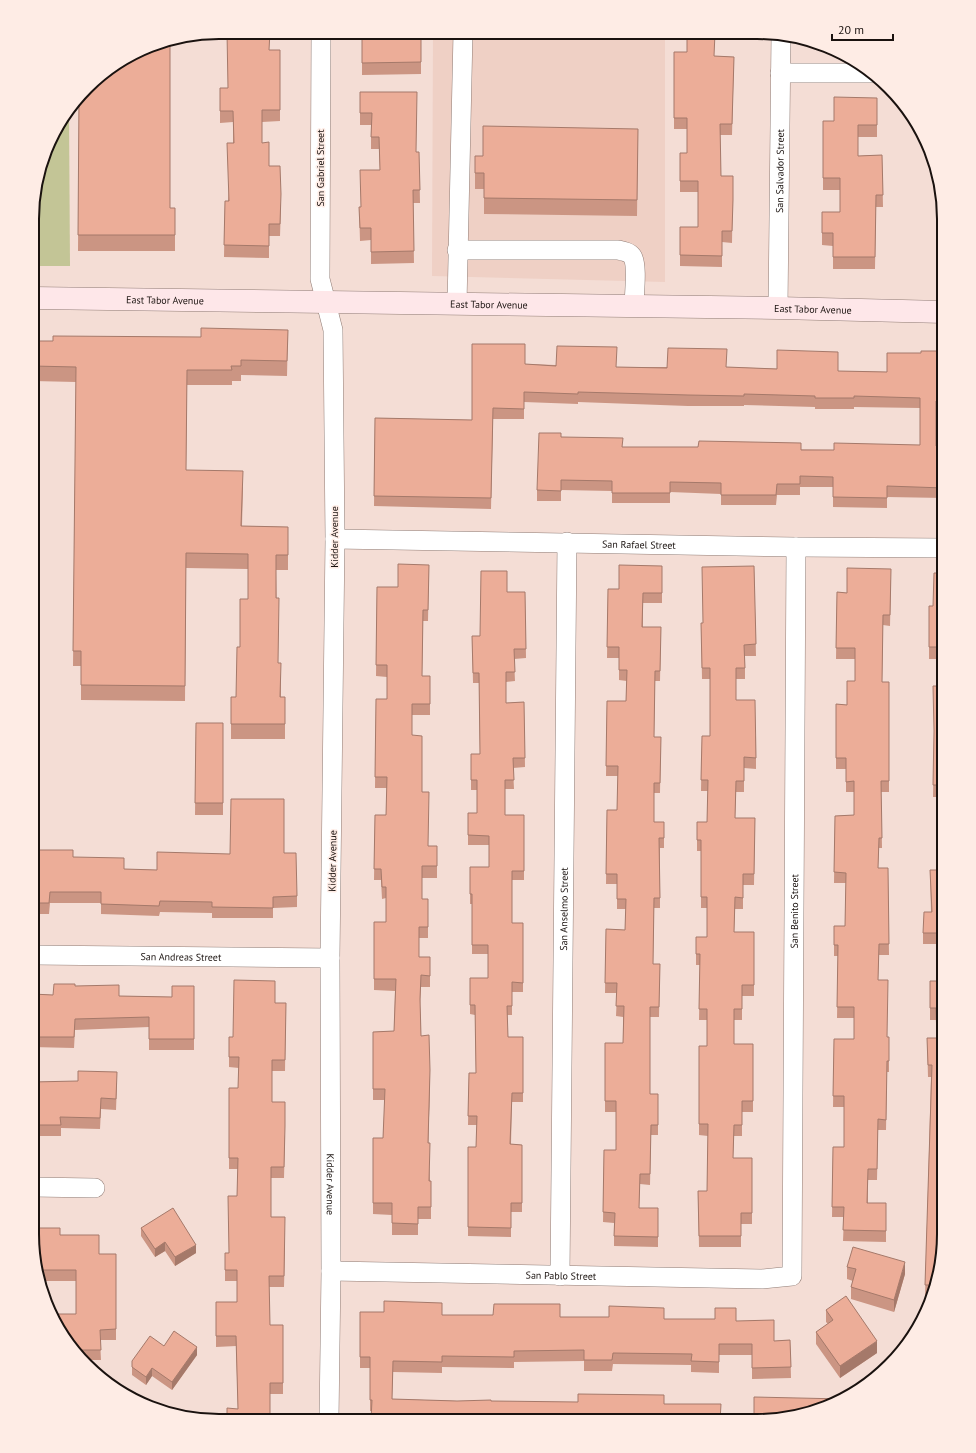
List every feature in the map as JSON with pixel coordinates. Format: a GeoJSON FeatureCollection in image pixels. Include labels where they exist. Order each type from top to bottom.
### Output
{"type":"FeatureCollection","features":[{"type":"Feature","properties":{"kind":"main road","name":"East Tabor Avenue"},"geometry":{"type":"LineString","coordinates":[[39,298],[778,308],[937,312]]}},
{"type":"Feature","properties":{"kind":"street","name":"San Gabriel Street"},"geometry":{"type":"LineString","coordinates":[[321,39],[320,278],[326,303]]}},
{"type":"Feature","properties":{"kind":"street"},"geometry":{"type":"LineString","coordinates":[[457,304],[463,39]]}},
{"type":"Feature","properties":{"kind":"street","name":"San Salvador Street"},"geometry":{"type":"LineString","coordinates":[[778,308],[781,41]]}},
{"type":"Feature","properties":{"kind":"street"},"geometry":{"type":"LineString","coordinates":[[780,72],[863,73]]}},
{"type":"Feature","properties":{"kind":"street"},"geometry":{"type":"LineString","coordinates":[[458,250],[618,250],[628,253],[633,257],[634,264],[634,306]]}},
{"type":"Feature","properties":{"kind":"street","name":"Kidder Avenue"},"geometry":{"type":"LineString","coordinates":[[326,303],[333,336],[335,539],[330,958],[329,1414]]}},
{"type":"Feature","properties":{"kind":"street","name":"San Rafael Street"},"geometry":{"type":"LineString","coordinates":[[335,539],[937,548]]}},
{"type":"Feature","properties":{"kind":"street","name":"San Anselmo Street"},"geometry":{"type":"LineString","coordinates":[[560,1276],[567,542]]}},
{"type":"Feature","properties":{"kind":"street","name":"San Benito Street"},"geometry":{"type":"LineString","coordinates":[[792,1276],[796,547]]}},
{"type":"Feature","properties":{"kind":"street","name":"San Andreas Street"},"geometry":{"type":"LineString","coordinates":[[39,955],[330,958]]}},
{"type":"Feature","properties":{"kind":"street"},"geometry":{"type":"LineString","coordinates":[[39,1187],[95,1188]]}},
{"type":"Feature","properties":{"kind":"street","name":"San Pablo Street"},"geometry":{"type":"LineString","coordinates":[[330,1271],[762,1279],[792,1276]]}},
{"type":"Feature","properties":{"kind":"shaded area"},"geometry":{"type":"Polygon","coordinates":[[[433,39],[665,39],[665,282],[432,276],[433,39]]]}},
{"type":"Feature","properties":{"kind":"green space"},"geometry":{"type":"Polygon","coordinates":[[[69,119],[70,266],[39,266],[39,207],[42,184],[53,150],[69,119]]]}},
{"type":"Feature","properties":{"kind":"building"},"geometry":{"type":"Polygon","coordinates":[[[227,39],[270,39],[269,50],[280,50],[280,110],[262,110],[262,143],[269,142],[269,166],[280,166],[280,224],[269,224],[269,246],[224,245],[225,201],[229,201],[227,143],[234,143],[233,111],[220,111],[220,88],[228,88],[227,39]]]}},
{"type":"Feature","properties":{"kind":"building"},"geometry":{"type":"Polygon","coordinates":[[[362,39],[421,39],[421,62],[362,63],[362,39]]]}},
{"type":"Feature","properties":{"kind":"building"},"geometry":{"type":"Polygon","coordinates":[[[687,39],[715,39],[714,56],[734,57],[732,124],[720,124],[721,176],[733,176],[732,231],[722,231],[722,256],[680,255],[680,227],[698,227],[698,181],[680,181],[680,153],[687,153],[687,118],[674,118],[674,52],[687,52],[687,39]]]}},
{"type":"Feature","properties":{"kind":"building"},"geometry":{"type":"Polygon","coordinates":[[[170,46],[170,208],[175,208],[175,235],[78,235],[79,106],[100,84],[119,69],[139,58],[170,46]]]}},
{"type":"Feature","properties":{"kind":"building"},"geometry":{"type":"Polygon","coordinates":[[[360,92],[417,92],[416,152],[419,152],[420,190],[413,190],[414,251],[371,252],[371,228],[360,228],[360,170],[380,170],[379,137],[371,137],[372,113],[360,113],[360,92]]]}},
{"type":"Feature","properties":{"kind":"building"},"geometry":{"type":"Polygon","coordinates":[[[834,97],[877,98],[877,125],[858,125],[858,156],[882,155],[883,195],[876,195],[875,257],[833,257],[833,233],[822,233],[822,212],[840,212],[840,178],[823,178],[823,121],[834,121],[834,97]]]}},
{"type":"Feature","properties":{"kind":"building"},"geometry":{"type":"Polygon","coordinates":[[[483,126],[638,129],[637,200],[484,198],[484,173],[475,173],[475,156],[483,156],[483,126]]]}},
{"type":"Feature","properties":{"kind":"building"},"geometry":{"type":"Polygon","coordinates":[[[201,328],[288,330],[287,361],[241,360],[241,366],[231,366],[232,370],[187,370],[186,470],[243,471],[241,526],[288,527],[288,555],[276,555],[276,598],[279,598],[278,663],[281,663],[280,697],[285,697],[285,724],[231,724],[231,697],[236,697],[237,647],[240,647],[240,599],[248,599],[248,554],[186,553],[185,686],[81,685],[81,651],[73,651],[76,367],[39,366],[39,341],[53,341],[53,336],[201,337],[201,328]]]}},
{"type":"Feature","properties":{"kind":"building"},"geometry":{"type":"Polygon","coordinates":[[[472,344],[525,344],[525,364],[556,366],[557,346],[617,347],[616,367],[667,368],[668,348],[727,349],[726,367],[777,369],[777,350],[838,352],[838,371],[887,372],[887,353],[921,353],[921,351],[937,351],[937,488],[887,486],[887,498],[833,497],[833,477],[800,476],[800,484],[777,484],[776,495],[721,495],[721,483],[670,482],[670,493],[612,493],[612,481],[561,480],[561,491],[537,490],[539,433],[561,433],[561,437],[623,438],[622,447],[698,447],[699,441],[801,443],[801,450],[834,450],[834,443],[920,445],[920,398],[854,396],[854,398],[815,398],[815,396],[744,394],[744,396],[524,392],[524,409],[493,408],[491,498],[374,496],[375,418],[472,420],[472,344]]]}},
{"type":"Feature","properties":{"kind":"building"},"geometry":{"type":"Polygon","coordinates":[[[398,564],[429,565],[428,610],[423,610],[422,676],[430,676],[430,704],[412,704],[412,735],[422,736],[422,792],[429,792],[428,846],[437,846],[437,866],[422,866],[422,899],[428,899],[428,927],[419,927],[419,957],[430,957],[430,976],[421,975],[420,999],[421,1036],[429,1035],[430,1070],[428,1143],[430,1143],[429,1181],[431,1181],[431,1207],[418,1207],[418,1224],[392,1223],[392,1203],[373,1203],[373,1138],[383,1138],[385,1089],[373,1089],[373,1032],[394,1031],[396,979],[374,979],[374,922],[386,922],[386,887],[382,887],[381,869],[374,869],[375,815],[386,815],[387,777],[375,777],[376,699],[387,699],[387,665],[376,665],[377,587],[398,587],[398,564]]]}},
{"type":"Feature","properties":{"kind":"building"},"geometry":{"type":"Polygon","coordinates":[[[619,565],[662,566],[662,593],[643,593],[642,627],[661,627],[660,671],[655,671],[654,737],[661,737],[660,783],[654,783],[654,822],[664,822],[664,838],[659,838],[660,898],[654,898],[653,964],[660,964],[659,1007],[650,1007],[650,1094],[658,1094],[658,1125],[651,1125],[650,1174],[640,1174],[639,1208],[658,1208],[658,1237],[614,1236],[615,1213],[603,1212],[604,1150],[616,1150],[616,1101],[605,1101],[605,1043],[623,1043],[624,1006],[616,1006],[617,983],[605,983],[606,929],[625,930],[626,899],[617,899],[617,874],[606,874],[607,810],[617,810],[618,766],[606,766],[607,701],[626,701],[627,670],[619,670],[619,647],[607,647],[608,589],[619,589],[619,565]]]}},
{"type":"Feature","properties":{"kind":"building"},"geometry":{"type":"Polygon","coordinates":[[[754,566],[756,644],[744,645],[745,668],[736,668],[736,700],[755,700],[756,758],[744,757],[744,781],[736,781],[735,818],[755,818],[754,874],[743,874],[743,898],[735,897],[734,932],[754,932],[754,985],[742,985],[742,1009],[734,1009],[734,1044],[753,1044],[753,1101],[742,1101],[742,1125],[734,1125],[733,1158],[752,1158],[752,1213],[741,1213],[741,1236],[699,1236],[698,1191],[707,1191],[708,1124],[699,1124],[699,1046],[707,1046],[707,1009],[699,1009],[700,954],[696,954],[696,937],[707,937],[707,897],[701,897],[701,840],[697,840],[697,822],[707,822],[708,780],[701,780],[702,736],[710,736],[710,668],[702,668],[702,567],[754,566]]]}},
{"type":"Feature","properties":{"kind":"building"},"geometry":{"type":"Polygon","coordinates":[[[847,568],[891,569],[890,615],[883,615],[882,682],[889,682],[889,781],[881,781],[882,838],[879,838],[878,868],[888,868],[889,944],[879,944],[878,980],[888,980],[887,1037],[889,1037],[889,1061],[887,1061],[886,1120],[878,1119],[877,1169],[868,1169],[867,1203],[886,1203],[886,1231],[843,1230],[844,1207],[832,1207],[833,1147],[844,1147],[844,1096],[833,1096],[834,1039],[854,1039],[854,1007],[837,1007],[838,945],[834,945],[834,926],[845,926],[846,873],[834,872],[835,816],[854,815],[854,781],[846,782],[846,758],[836,758],[836,704],[847,705],[847,681],[855,681],[855,648],[836,648],[837,592],[847,593],[847,568]]]}},
{"type":"Feature","properties":{"kind":"building"},"geometry":{"type":"Polygon","coordinates":[[[481,571],[507,571],[507,592],[525,592],[526,649],[514,649],[515,672],[506,672],[506,703],[524,702],[525,758],[513,758],[514,780],[505,780],[505,815],[524,815],[524,871],[512,871],[512,923],[523,923],[523,983],[512,982],[512,1006],[507,1006],[508,1037],[523,1037],[523,1093],[512,1093],[510,1144],[522,1145],[522,1203],[511,1203],[511,1228],[468,1227],[468,1147],[476,1147],[477,1116],[468,1116],[469,1073],[476,1073],[475,1005],[470,1005],[470,978],[488,978],[488,945],[472,945],[472,894],[470,894],[470,867],[489,867],[489,836],[468,835],[468,813],[477,813],[477,780],[471,780],[471,754],[480,754],[479,673],[473,673],[472,636],[480,636],[481,571]]]}},
{"type":"Feature","properties":{"kind":"building"},"geometry":{"type":"Polygon","coordinates":[[[934,573],[937,573],[937,647],[929,647],[929,606],[933,606],[934,573]]]}},
{"type":"Feature","properties":{"kind":"building"},"geometry":{"type":"Polygon","coordinates":[[[933,686],[937,686],[937,785],[933,785],[933,686]]]}},
{"type":"Feature","properties":{"kind":"building"},"geometry":{"type":"Polygon","coordinates":[[[196,723],[223,723],[223,803],[195,803],[196,723]]]}},
{"type":"Feature","properties":{"kind":"building"},"geometry":{"type":"Polygon","coordinates":[[[231,799],[284,799],[284,853],[296,853],[297,896],[273,897],[273,908],[212,907],[212,902],[160,901],[159,906],[101,904],[101,892],[50,892],[49,903],[39,903],[39,850],[73,850],[73,857],[124,858],[124,869],[157,870],[157,852],[230,854],[231,799]]]}},
{"type":"Feature","properties":{"kind":"building"},"geometry":{"type":"Polygon","coordinates":[[[930,870],[937,870],[937,933],[923,933],[924,912],[932,912],[930,870]]]}},
{"type":"Feature","properties":{"kind":"building"},"geometry":{"type":"Polygon","coordinates":[[[234,980],[275,981],[275,1003],[286,1003],[285,1060],[272,1060],[272,1102],[285,1102],[285,1126],[284,1167],[271,1167],[271,1217],[285,1217],[284,1276],[269,1276],[270,1325],[283,1325],[283,1383],[270,1383],[270,1414],[227,1414],[227,1408],[238,1409],[236,1336],[216,1336],[216,1302],[237,1302],[237,1270],[225,1270],[225,1253],[229,1253],[228,1196],[237,1196],[238,1158],[229,1158],[229,1088],[238,1088],[239,1057],[229,1057],[229,1037],[233,1037],[234,980]]]}},
{"type":"Feature","properties":{"kind":"building"},"geometry":{"type":"Polygon","coordinates":[[[930,981],[937,981],[937,1038],[936,1008],[930,1008],[930,981]]]}},
{"type":"Feature","properties":{"kind":"building"},"geometry":{"type":"Polygon","coordinates":[[[54,984],[75,984],[75,986],[119,985],[119,996],[172,997],[172,986],[194,986],[194,1039],[149,1039],[149,1017],[75,1019],[74,1037],[39,1037],[39,994],[53,995],[54,984]]]}},
{"type":"Feature","properties":{"kind":"building"},"geometry":{"type":"Polygon","coordinates":[[[927,1038],[937,1038],[937,1246],[934,1269],[930,1285],[925,1285],[932,1065],[928,1065],[927,1038]]]}},
{"type":"Feature","properties":{"kind":"building"},"geometry":{"type":"Polygon","coordinates":[[[78,1071],[117,1072],[116,1099],[101,1098],[100,1118],[60,1117],[61,1125],[39,1125],[39,1082],[78,1081],[78,1071]]]}},
{"type":"Feature","properties":{"kind":"building"},"geometry":{"type":"Polygon","coordinates":[[[173,1208],[196,1245],[175,1257],[165,1242],[155,1249],[141,1228],[173,1208]]]}},
{"type":"Feature","properties":{"kind":"building"},"geometry":{"type":"Polygon","coordinates":[[[39,1228],[60,1228],[60,1235],[99,1235],[99,1254],[116,1254],[116,1329],[100,1330],[101,1350],[81,1350],[69,1334],[58,1314],[76,1314],[76,1270],[42,1270],[39,1246],[39,1228]]]}},
{"type":"Feature","properties":{"kind":"building"},"geometry":{"type":"Polygon","coordinates":[[[853,1247],[905,1262],[894,1300],[851,1287],[856,1269],[847,1267],[853,1247]]]}},
{"type":"Feature","properties":{"kind":"building"},"geometry":{"type":"Polygon","coordinates":[[[846,1296],[877,1341],[840,1366],[816,1332],[833,1320],[826,1310],[846,1296]]]}},
{"type":"Feature","properties":{"kind":"building"},"geometry":{"type":"Polygon","coordinates":[[[384,1301],[442,1303],[442,1315],[493,1315],[494,1304],[560,1304],[560,1317],[609,1317],[609,1306],[664,1308],[664,1319],[715,1319],[715,1308],[736,1308],[736,1321],[774,1320],[774,1341],[790,1340],[791,1367],[752,1368],[752,1344],[719,1344],[719,1362],[691,1361],[692,1354],[613,1353],[612,1360],[584,1360],[584,1350],[514,1351],[514,1357],[442,1356],[442,1362],[393,1361],[392,1399],[578,1402],[578,1394],[664,1395],[664,1404],[721,1404],[720,1414],[371,1414],[370,1357],[360,1357],[360,1312],[384,1312],[384,1301]]]}},
{"type":"Feature","properties":{"kind":"building"},"geometry":{"type":"Polygon","coordinates":[[[174,1331],[197,1347],[172,1382],[152,1368],[146,1377],[132,1367],[132,1361],[150,1336],[164,1346],[174,1331]]]}},
{"type":"Feature","properties":{"kind":"building"},"geometry":{"type":"Polygon","coordinates":[[[754,1397],[829,1399],[792,1411],[754,1414],[754,1397]]]}}]}
